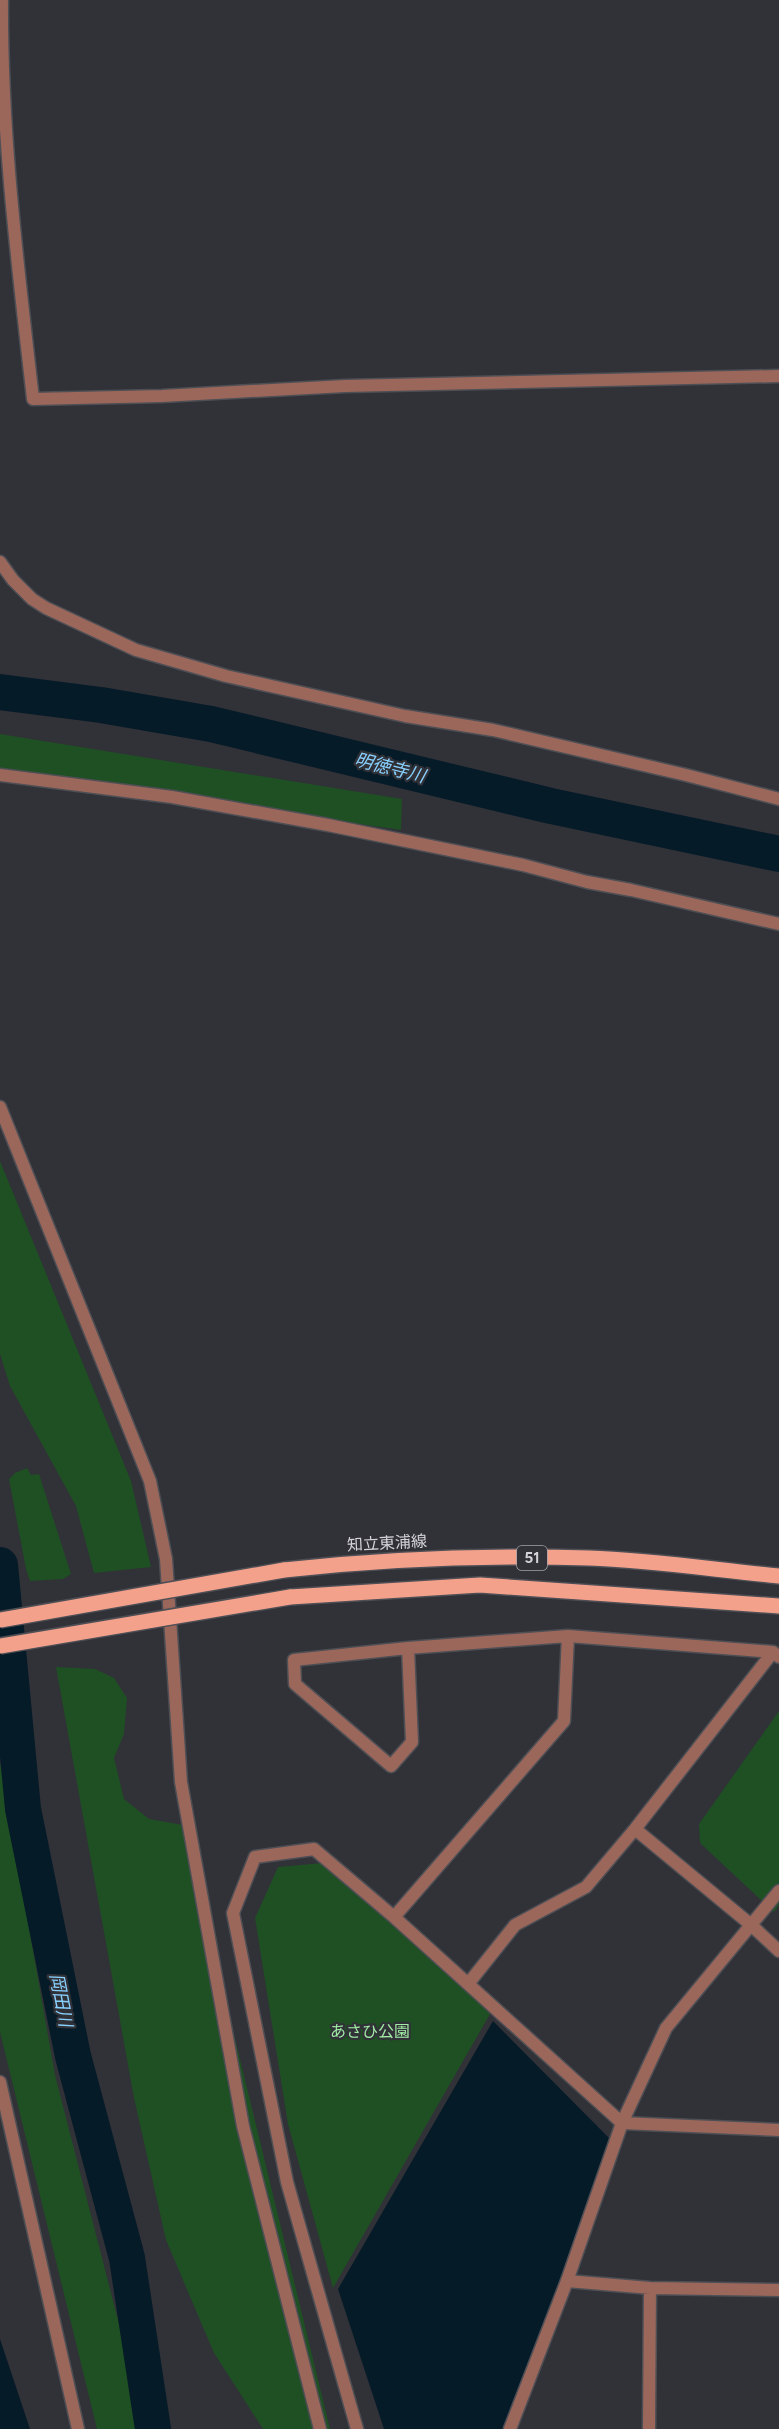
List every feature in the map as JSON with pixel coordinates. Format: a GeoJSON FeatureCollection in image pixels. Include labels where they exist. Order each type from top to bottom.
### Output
{"type":"FeatureCollection","features":[{"type":"Feature","properties":{"kind":"main road","name":"知立東浦線"},"geometry":{"type":"LineString","coordinates":[[0,1620],[285,1570],[360,1562],[590,1558],[779,1576]]}},
{"type":"Feature","properties":{"kind":"main road","name":"51"},"geometry":{"type":"LineString","coordinates":[[0,1646],[290,1597],[480,1585],[779,1606]]}},
{"type":"Feature","properties":{"kind":"street"},"geometry":{"type":"LineString","coordinates":[[2,0],[1,65],[12,208],[33,399],[162,396],[345,386],[779,376]]}},
{"type":"Feature","properties":{"kind":"street"},"geometry":{"type":"LineString","coordinates":[[0,562],[13,580],[32,599],[46,608],[136,650],[226,676],[405,716],[493,729],[779,799]]}},
{"type":"Feature","properties":{"kind":"street"},"geometry":{"type":"LineString","coordinates":[[0,775],[172,797],[328,825],[523,865],[587,882],[779,924]]}},
{"type":"Feature","properties":{"kind":"street"},"geometry":{"type":"LineString","coordinates":[[0,1107],[150,1481],[166,1559],[182,1782],[208,1932],[243,2126],[320,2429]]}},
{"type":"Feature","properties":{"kind":"street"},"geometry":{"type":"LineString","coordinates":[[394,1917],[564,1721],[568,1636]]}},
{"type":"Feature","properties":{"kind":"street"},"geometry":{"type":"LineString","coordinates":[[408,1648],[412,1742],[391,1766],[295,1684],[294,1660],[408,1648],[568,1636],[776,1654]]}},
{"type":"Feature","properties":{"kind":"street"},"geometry":{"type":"LineString","coordinates":[[468,1984],[515,1925],[586,1887],[776,1654]]}},
{"type":"Feature","properties":{"kind":"street"},"geometry":{"type":"LineString","coordinates":[[635,1829],[750,1924],[779,1951]]}},
{"type":"Feature","properties":{"kind":"street"},"geometry":{"type":"LineString","coordinates":[[357,2429],[287,2182],[233,1913],[255,1857],[314,1849],[394,1917],[622,2123],[779,2130]]}},
{"type":"Feature","properties":{"kind":"street"},"geometry":{"type":"LineString","coordinates":[[510,2429],[567,2281],[622,2123],[666,2028],[779,1891]]}},
{"type":"Feature","properties":{"kind":"street"},"geometry":{"type":"LineString","coordinates":[[0,2082],[78,2429]]}},
{"type":"Feature","properties":{"kind":"street"},"geometry":{"type":"LineString","coordinates":[[567,2281],[650,2288],[779,2290]]}},
{"type":"Feature","properties":{"kind":"street"},"geometry":{"type":"LineString","coordinates":[[649,2429],[650,2288]]}},
{"type":"Feature","properties":{"kind":"green space"},"geometry":{"type":"Polygon","coordinates":[[[0,734],[402,799],[401,830],[0,775],[0,734]]]}},
{"type":"Feature","properties":{"kind":"green space"},"geometry":{"type":"Polygon","coordinates":[[[0,1161],[131,1481],[151,1567],[94,1573],[76,1506],[10,1386],[0,1354],[0,1161]]]}},
{"type":"Feature","properties":{"kind":"green space"},"geometry":{"type":"Polygon","coordinates":[[[27,1468],[31,1475],[39,1474],[71,1574],[63,1579],[30,1581],[26,1569],[9,1479],[15,1473],[27,1468]]]}},
{"type":"Feature","properties":{"kind":"green space"},"geometry":{"type":"Polygon","coordinates":[[[56,1667],[95,1669],[114,1678],[127,1698],[124,1734],[114,1758],[124,1799],[149,1819],[183,1825],[330,2429],[263,2429],[214,2353],[166,2240],[134,2098],[56,1667]]]}},
{"type":"Feature","properties":{"kind":"green space"},"geometry":{"type":"Polygon","coordinates":[[[779,1711],[779,1905],[774,1912],[700,1843],[699,1824],[779,1711]]]}},
{"type":"Feature","properties":{"kind":"green space"},"geometry":{"type":"Polygon","coordinates":[[[0,1763],[55,2075],[129,2363],[138,2429],[97,2429],[0,2032],[0,1763]]]}},
{"type":"Feature","properties":{"kind":"green space","name":"あさひ公園"},"geometry":{"type":"Polygon","coordinates":[[[334,1862],[490,2014],[333,2288],[288,2124],[255,1918],[278,1867],[334,1862]]]}},
{"type":"Feature","properties":{"kind":"water"},"geometry":{"type":"Polygon","coordinates":[[[493,2021],[609,2138],[512,2429],[384,2429],[338,2289],[493,2021]]]}},
{"type":"Feature","properties":{"kind":"water"},"geometry":{"type":"Polygon","coordinates":[[[0,2339],[30,2429],[0,2429],[0,2339]]]}},
{"type":"Feature","properties":{"kind":"waterway","name":"明徳寺川"},"geometry":{"type":"LineString","coordinates":[[0,692],[101,705],[211,724],[551,806],[779,854]]}},
{"type":"Feature","properties":{"kind":"waterway","name":"岡田川"},"geometry":{"type":"LineString","coordinates":[[0,1565],[23,1809],[73,2056],[127,2258],[153,2429]]}}]}
